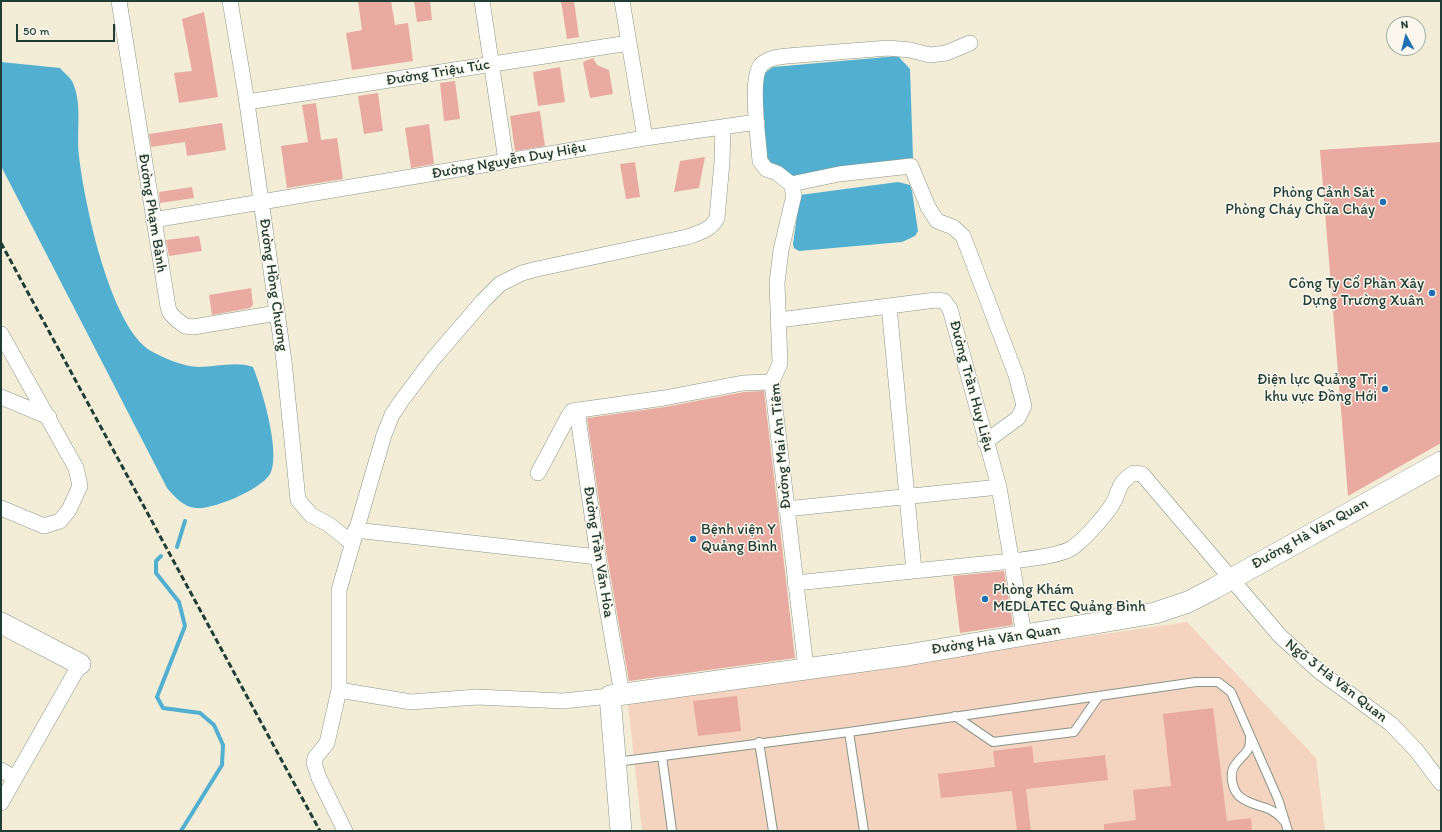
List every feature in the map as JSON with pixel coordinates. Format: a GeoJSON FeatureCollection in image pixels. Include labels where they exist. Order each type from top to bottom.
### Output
{"type":"FeatureCollection","features":[{"type":"Feature","properties":{"kind":"main road","name":"Đường Hà Văn Quan"},"geometry":{"type":"LineString","coordinates":[[616,695],[906,655],[1154,613],[1188,602],[1441,462]]}},
{"type":"Feature","properties":{"kind":"main road"},"geometry":{"type":"LineString","coordinates":[[1,624],[80,664]]}},
{"type":"Feature","properties":{"kind":"main road","name":"Đường Trần Văn Hòa"},"geometry":{"type":"LineString","coordinates":[[616,695],[615,762],[621,831]]}},
{"type":"Feature","properties":{"kind":"street","name":"Đường Phạm Bành"},"geometry":{"type":"LineString","coordinates":[[120,1],[153,220],[170,313],[185,326],[193,327],[277,313]]}},
{"type":"Feature","properties":{"kind":"street","name":"Đường Hồng Chương"},"geometry":{"type":"LineString","coordinates":[[230,1],[262,202],[291,416],[294,468],[298,500],[311,515],[354,537]]}},
{"type":"Feature","properties":{"kind":"street"},"geometry":{"type":"LineString","coordinates":[[482,1],[506,161]]}},
{"type":"Feature","properties":{"kind":"street"},"geometry":{"type":"LineString","coordinates":[[622,1],[645,138]]}},
{"type":"Feature","properties":{"kind":"street","name":"Đường Triệu Túc"},"geometry":{"type":"LineString","coordinates":[[247,102],[629,43]]}},
{"type":"Feature","properties":{"kind":"street"},"geometry":{"type":"LineString","coordinates":[[970,44],[946,53],[930,56],[910,50],[888,48],[771,59],[761,66],[756,76],[755,90],[760,161],[766,169],[777,173],[791,184],[834,174],[911,166],[928,207],[937,221],[953,227],[963,236],[1016,375],[1024,406],[1018,418],[985,442]]}},
{"type":"Feature","properties":{"kind":"street","name":"Đường Nguyễn Duy Hiệu"},"geometry":{"type":"LineString","coordinates":[[153,220],[645,138],[757,122]]}},
{"type":"Feature","properties":{"kind":"street"},"geometry":{"type":"LineString","coordinates":[[345,831],[319,778],[314,763],[315,758],[327,743],[339,690],[339,590],[376,459],[392,415],[433,359],[483,301],[500,284],[522,273],[687,237],[707,230],[714,225],[717,218],[722,162],[723,128]]}},
{"type":"Feature","properties":{"kind":"street","name":"Đường Mai An Tiêm"},"geometry":{"type":"LineString","coordinates":[[791,184],[794,195],[781,250],[776,283],[780,363],[772,382],[806,668]]}},
{"type":"Feature","properties":{"kind":"street","name":"Đường Trần Huy Liệu"},"geometry":{"type":"LineString","coordinates":[[779,320],[936,300],[944,301],[950,310],[985,442],[999,487],[1024,635]]}},
{"type":"Feature","properties":{"kind":"street"},"geometry":{"type":"LineString","coordinates":[[890,306],[906,496],[914,571]]}},
{"type":"Feature","properties":{"kind":"street"},"geometry":{"type":"LineString","coordinates":[[1,334],[49,417],[76,468],[80,486],[69,510],[60,521],[44,526],[1,508]]}},
{"type":"Feature","properties":{"kind":"street"},"geometry":{"type":"LineString","coordinates":[[538,473],[569,415],[577,410],[664,398],[743,383],[772,382]]}},
{"type":"Feature","properties":{"kind":"street"},"geometry":{"type":"LineString","coordinates":[[1,397],[49,417]]}},
{"type":"Feature","properties":{"kind":"street","name":"Đường Trần Văn Hòa"},"geometry":{"type":"LineString","coordinates":[[577,410],[616,695]]}},
{"type":"Feature","properties":{"kind":"street","name":"Ngõ 3 Hà Văn Quan"},"geometry":{"type":"LineString","coordinates":[[795,584],[1012,561],[1042,557],[1071,549],[1087,534],[1112,504],[1123,480],[1134,473],[1142,474],[1280,636],[1320,672],[1391,724],[1416,750],[1441,783]]}},
{"type":"Feature","properties":{"kind":"street"},"geometry":{"type":"LineString","coordinates":[[786,509],[999,487]]}},
{"type":"Feature","properties":{"kind":"street"},"geometry":{"type":"LineString","coordinates":[[354,537],[598,557]]}},
{"type":"Feature","properties":{"kind":"street"},"geometry":{"type":"LineString","coordinates":[[1,803],[80,664]]}},
{"type":"Feature","properties":{"kind":"street"},"geometry":{"type":"LineString","coordinates":[[339,690],[411,702],[477,697],[563,701],[616,695]]}},
{"type":"Feature","properties":{"kind":"street"},"geometry":{"type":"LineString","coordinates":[[1,770],[15,778]]}},
{"type":"Feature","properties":{"kind":"lane"},"geometry":{"type":"LineString","coordinates":[[615,762],[759,742],[849,732],[1196,682],[1218,682],[1231,692],[1278,799],[1287,827]]}},
{"type":"Feature","properties":{"kind":"lane"},"geometry":{"type":"LineString","coordinates":[[955,716],[993,742],[1074,732],[1099,696]]}},
{"type":"Feature","properties":{"kind":"lane"},"geometry":{"type":"LineString","coordinates":[[849,732],[864,831]]}},
{"type":"Feature","properties":{"kind":"lane"},"geometry":{"type":"LineString","coordinates":[[1249,734],[1250,744],[1247,753],[1235,765],[1232,775],[1233,786],[1237,795],[1246,801],[1271,809],[1278,814],[1287,827]]}},
{"type":"Feature","properties":{"kind":"lane"},"geometry":{"type":"LineString","coordinates":[[759,742],[773,831]]}},
{"type":"Feature","properties":{"kind":"lane"},"geometry":{"type":"LineString","coordinates":[[662,756],[672,831]]}},
{"type":"Feature","properties":{"kind":"shaded area"},"geometry":{"type":"Polygon","coordinates":[[[1187,622],[1316,758],[1325,831],[642,831],[628,703],[1187,622]]]}},
{"type":"Feature","properties":{"kind":"water"},"geometry":{"type":"Polygon","coordinates":[[[898,56],[910,69],[913,158],[788,177],[764,163],[762,79],[766,72],[773,67],[898,56]]]}},
{"type":"Feature","properties":{"kind":"water"},"geometry":{"type":"Polygon","coordinates":[[[1,62],[60,68],[72,81],[78,108],[79,156],[93,231],[112,291],[123,317],[136,338],[151,351],[181,364],[193,367],[240,364],[253,367],[269,420],[272,435],[273,462],[271,472],[267,478],[249,491],[226,502],[204,508],[196,508],[183,504],[167,488],[1,166],[1,62]]]}},
{"type":"Feature","properties":{"kind":"water"},"geometry":{"type":"Polygon","coordinates":[[[898,182],[910,185],[912,191],[918,231],[915,236],[902,242],[799,251],[794,248],[793,244],[800,195],[898,182]]]}},
{"type":"Feature","properties":{"kind":"building"},"geometry":{"type":"Polygon","coordinates":[[[358,1],[391,1],[395,25],[408,23],[413,61],[352,70],[346,33],[362,30],[358,1]]]}},
{"type":"Feature","properties":{"kind":"building"},"geometry":{"type":"Polygon","coordinates":[[[414,1],[430,1],[432,20],[417,22],[414,1]]]}},
{"type":"Feature","properties":{"kind":"building"},"geometry":{"type":"Polygon","coordinates":[[[561,1],[574,1],[579,37],[567,39],[561,1]]]}},
{"type":"Feature","properties":{"kind":"building"},"geometry":{"type":"Polygon","coordinates":[[[204,12],[218,97],[179,103],[174,73],[192,71],[182,19],[204,12]]]}},
{"type":"Feature","properties":{"kind":"building"},"geometry":{"type":"Polygon","coordinates":[[[593,58],[597,65],[609,70],[613,94],[590,98],[583,62],[593,58]]]}},
{"type":"Feature","properties":{"kind":"building"},"geometry":{"type":"Polygon","coordinates":[[[560,67],[565,102],[538,106],[533,72],[560,67]]]}},
{"type":"Feature","properties":{"kind":"building"},"geometry":{"type":"Polygon","coordinates":[[[455,81],[460,119],[444,121],[440,83],[455,81]]]}},
{"type":"Feature","properties":{"kind":"building"},"geometry":{"type":"Polygon","coordinates":[[[378,93],[383,131],[364,134],[358,96],[378,93]]]}},
{"type":"Feature","properties":{"kind":"building"},"geometry":{"type":"Polygon","coordinates":[[[316,103],[321,140],[337,138],[343,179],[287,188],[281,146],[308,142],[302,105],[316,103]]]}},
{"type":"Feature","properties":{"kind":"building"},"geometry":{"type":"Polygon","coordinates":[[[540,111],[545,146],[515,151],[510,116],[540,111]]]}},
{"type":"Feature","properties":{"kind":"building"},"geometry":{"type":"Polygon","coordinates":[[[222,123],[226,150],[187,156],[185,142],[151,147],[149,134],[222,123]]]}},
{"type":"Feature","properties":{"kind":"building"},"geometry":{"type":"Polygon","coordinates":[[[429,124],[434,164],[411,168],[405,128],[429,124]]]}},
{"type":"Feature","properties":{"kind":"building"},"geometry":{"type":"Polygon","coordinates":[[[1441,142],[1441,443],[1348,496],[1320,150],[1441,142]]]}},
{"type":"Feature","properties":{"kind":"building"},"geometry":{"type":"Polygon","coordinates":[[[705,157],[699,188],[674,192],[680,161],[705,157]]]}},
{"type":"Feature","properties":{"kind":"building"},"geometry":{"type":"Polygon","coordinates":[[[635,162],[640,197],[626,199],[620,164],[635,162]]]}},
{"type":"Feature","properties":{"kind":"building"},"geometry":{"type":"Polygon","coordinates":[[[192,187],[194,198],[160,203],[159,192],[192,187]]]}},
{"type":"Feature","properties":{"kind":"building"},"geometry":{"type":"Polygon","coordinates":[[[199,236],[202,251],[169,256],[166,240],[199,236]]]}},
{"type":"Feature","properties":{"kind":"building"},"geometry":{"type":"Polygon","coordinates":[[[251,288],[253,305],[250,308],[212,315],[209,295],[251,288]]]}},
{"type":"Feature","properties":{"kind":"building","name":"Bệnh viện Y Quảng Bình"},"geometry":{"type":"Polygon","coordinates":[[[764,391],[795,658],[629,681],[607,556],[587,418],[665,407],[744,392],[764,391]]]}},
{"type":"Feature","properties":{"kind":"building","name":"Phòng Khám MEDLATEC Quảng Bình"},"geometry":{"type":"Polygon","coordinates":[[[1004,571],[1013,625],[960,633],[953,576],[1004,571]]]}},
{"type":"Feature","properties":{"kind":"building"},"geometry":{"type":"Polygon","coordinates":[[[737,696],[741,731],[698,736],[693,701],[737,696]]]}},
{"type":"Feature","properties":{"kind":"building"},"geometry":{"type":"Polygon","coordinates":[[[1213,708],[1227,821],[1251,818],[1252,831],[1104,831],[1104,824],[1136,820],[1133,790],[1171,786],[1163,714],[1213,708]]]}},
{"type":"Feature","properties":{"kind":"building"},"geometry":{"type":"Polygon","coordinates":[[[1032,746],[1034,763],[1105,755],[1108,780],[1026,789],[1031,831],[1017,831],[1012,791],[941,798],[938,774],[995,767],[993,751],[1032,746]]]}},
{"type":"Feature","properties":{"kind":"waterway"},"geometry":{"type":"LineString","coordinates":[[177,547],[185,521]]}},
{"type":"Feature","properties":{"kind":"waterway"},"geometry":{"type":"LineString","coordinates":[[161,556],[156,561],[156,573],[179,602],[185,626],[157,697],[163,708],[200,713],[214,725],[223,745],[222,765],[181,831]]}},
{"type":"Feature","properties":{"kind":"railway"},"geometry":{"type":"LineString","coordinates":[[1,243],[320,831]]}},
{"type":"Feature","properties":{"kind":"place","name":"Phòng Cảnh Sát Phòng Cháy Chữa Cháy"},"geometry":{"type":"Point","coordinates":[1383,202]}},
{"type":"Feature","properties":{"kind":"place","name":"Công Ty Cổ Phần Xây Dựng Trường Xuân"},"geometry":{"type":"Point","coordinates":[1432,293]}},
{"type":"Feature","properties":{"kind":"place","name":"Điện lực Quảng Trị khu vực Đồng Hới"},"geometry":{"type":"Point","coordinates":[1385,389]}},
{"type":"Feature","properties":{"kind":"place","name":"Bệnh viện Y Quảng Bình"},"geometry":{"type":"Point","coordinates":[693,539]}},
{"type":"Feature","properties":{"kind":"place","name":"Phòng Khám MEDLATEC Quảng Bình"},"geometry":{"type":"Point","coordinates":[985,599]}}]}
